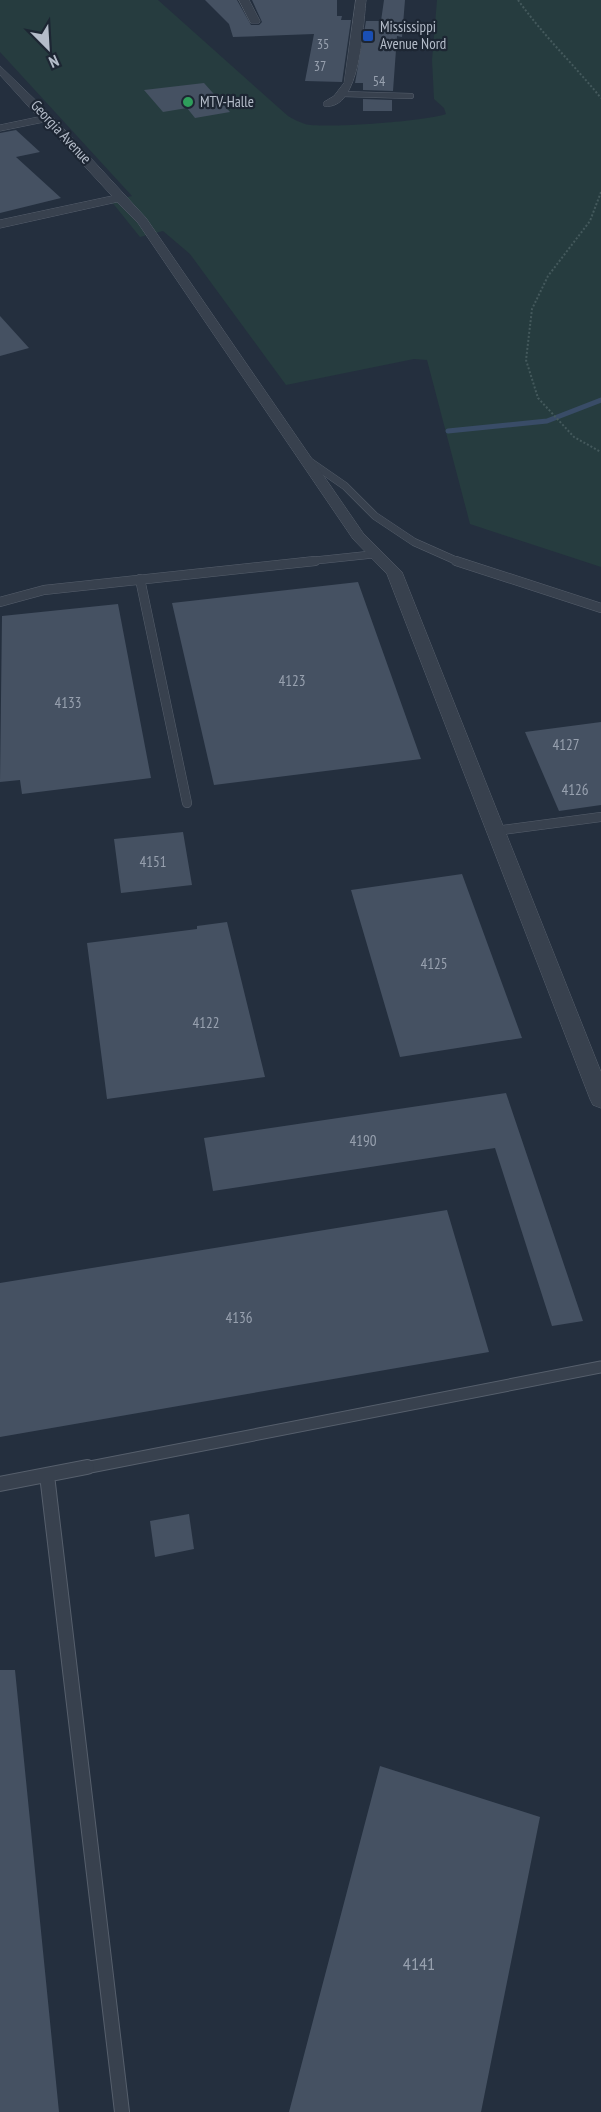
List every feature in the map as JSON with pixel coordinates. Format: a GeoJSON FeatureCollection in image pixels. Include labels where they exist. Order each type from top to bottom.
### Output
{"type":"FeatureCollection","features":[{"type":"Feature","properties":{"kind":"street"},"geometry":{"type":"LineString","coordinates":[[244,0],[255,21]]}},
{"type":"Feature","properties":{"kind":"street"},"geometry":{"type":"LineString","coordinates":[[328,104],[342,94],[349,83],[361,0]]}},
{"type":"Feature","properties":{"kind":"street","name":"Georgia Avenue"},"geometry":{"type":"LineString","coordinates":[[0,69],[142,221],[358,536],[394,572],[601,1099]]}},
{"type":"Feature","properties":{"kind":"street"},"geometry":{"type":"LineString","coordinates":[[0,128],[48,118]]}},
{"type":"Feature","properties":{"kind":"street"},"geometry":{"type":"LineString","coordinates":[[0,224],[122,197]]}},
{"type":"Feature","properties":{"kind":"lane"},"geometry":{"type":"LineString","coordinates":[[342,94],[411,96]]}},
{"type":"Feature","properties":{"kind":"lane"},"geometry":{"type":"LineString","coordinates":[[303,456],[345,486],[375,516],[414,543],[463,564],[601,608]]}},
{"type":"Feature","properties":{"kind":"lane"},"geometry":{"type":"LineString","coordinates":[[0,602],[44,590],[377,554]]}},
{"type":"Feature","properties":{"kind":"lane"},"geometry":{"type":"LineString","coordinates":[[140,579],[187,803]]}},
{"type":"Feature","properties":{"kind":"lane"},"geometry":{"type":"LineString","coordinates":[[495,831],[601,817]]}},
{"type":"Feature","properties":{"kind":"lane"},"geometry":{"type":"LineString","coordinates":[[0,1484],[601,1367]]}},
{"type":"Feature","properties":{"kind":"lane"},"geometry":{"type":"LineString","coordinates":[[47,1475],[122,2112]]}},
{"type":"Feature","properties":{"kind":"path"},"geometry":{"type":"LineString","coordinates":[[518,0],[542,33],[575,66],[601,98]]}},
{"type":"Feature","properties":{"kind":"path"},"geometry":{"type":"LineString","coordinates":[[601,192],[590,221],[548,276],[532,309],[525,360],[538,398],[574,437],[601,452]]}},
{"type":"Feature","properties":{"kind":"green space"},"geometry":{"type":"Polygon","coordinates":[[[0,0],[158,0],[288,116],[305,124],[332,126],[398,122],[446,114],[444,108],[434,99],[432,60],[437,0],[601,0],[601,567],[470,524],[427,360],[414,359],[286,385],[190,254],[163,231],[140,237],[111,201],[132,196],[0,52],[0,0]]]}},
{"type":"Feature","properties":{"kind":"building"},"geometry":{"type":"Polygon","coordinates":[[[205,0],[237,0],[251,25],[259,25],[262,22],[252,0],[337,0],[337,16],[342,16],[341,20],[351,20],[342,82],[305,81],[314,34],[233,37],[229,24],[205,0]]]}},
{"type":"Feature","properties":{"kind":"building"},"geometry":{"type":"Polygon","coordinates":[[[384,0],[405,0],[402,37],[397,36],[393,91],[363,90],[363,83],[355,83],[366,21],[381,21],[384,0]]]}},
{"type":"Feature","properties":{"kind":"building","name":"MTV-Halle"},"geometry":{"type":"Polygon","coordinates":[[[204,83],[230,112],[195,118],[187,108],[163,112],[144,90],[204,83]]]}},
{"type":"Feature","properties":{"kind":"building"},"geometry":{"type":"Polygon","coordinates":[[[363,99],[392,100],[392,111],[363,111],[363,99]]]}},
{"type":"Feature","properties":{"kind":"building"},"geometry":{"type":"Polygon","coordinates":[[[16,130],[40,152],[16,157],[61,198],[0,213],[0,133],[16,130]]]}},
{"type":"Feature","properties":{"kind":"building"},"geometry":{"type":"Polygon","coordinates":[[[0,316],[29,348],[0,356],[0,316]]]}},
{"type":"Feature","properties":{"kind":"building"},"geometry":{"type":"Polygon","coordinates":[[[358,582],[421,759],[214,785],[172,603],[358,582]]]}},
{"type":"Feature","properties":{"kind":"building"},"geometry":{"type":"Polygon","coordinates":[[[118,604],[151,778],[22,794],[20,780],[0,782],[2,616],[118,604]]]}},
{"type":"Feature","properties":{"kind":"building"},"geometry":{"type":"Polygon","coordinates":[[[601,722],[601,805],[559,811],[525,732],[601,722]]]}},
{"type":"Feature","properties":{"kind":"building"},"geometry":{"type":"Polygon","coordinates":[[[183,832],[192,885],[121,893],[114,839],[183,832]]]}},
{"type":"Feature","properties":{"kind":"building"},"geometry":{"type":"Polygon","coordinates":[[[462,874],[522,1038],[400,1057],[351,890],[462,874]]]}},
{"type":"Feature","properties":{"kind":"building"},"geometry":{"type":"Polygon","coordinates":[[[227,922],[265,1077],[107,1099],[87,943],[197,929],[197,926],[227,922]]]}},
{"type":"Feature","properties":{"kind":"building"},"geometry":{"type":"Polygon","coordinates":[[[506,1093],[583,1321],[552,1326],[495,1148],[213,1191],[204,1138],[506,1093]]]}},
{"type":"Feature","properties":{"kind":"building"},"geometry":{"type":"Polygon","coordinates":[[[447,1210],[489,1352],[0,1437],[0,1283],[447,1210]]]}},
{"type":"Feature","properties":{"kind":"building"},"geometry":{"type":"Polygon","coordinates":[[[189,1514],[194,1549],[155,1557],[150,1521],[189,1514]]]}},
{"type":"Feature","properties":{"kind":"building"},"geometry":{"type":"Polygon","coordinates":[[[0,1670],[15,1670],[59,2112],[0,2112],[0,1670]]]}},
{"type":"Feature","properties":{"kind":"building"},"geometry":{"type":"Polygon","coordinates":[[[380,1766],[540,1817],[481,2112],[289,2112],[380,1766]]]}},
{"type":"Feature","properties":{"kind":"waterway"},"geometry":{"type":"LineString","coordinates":[[448,431],[547,421],[601,400]]}},
{"type":"Feature","properties":{"kind":"place","name":"Mississippi Avenue Nord"},"geometry":{"type":"Point","coordinates":[368,36]}},
{"type":"Feature","properties":{"kind":"place","name":"MTV-Halle"},"geometry":{"type":"Point","coordinates":[188,102]}}]}
